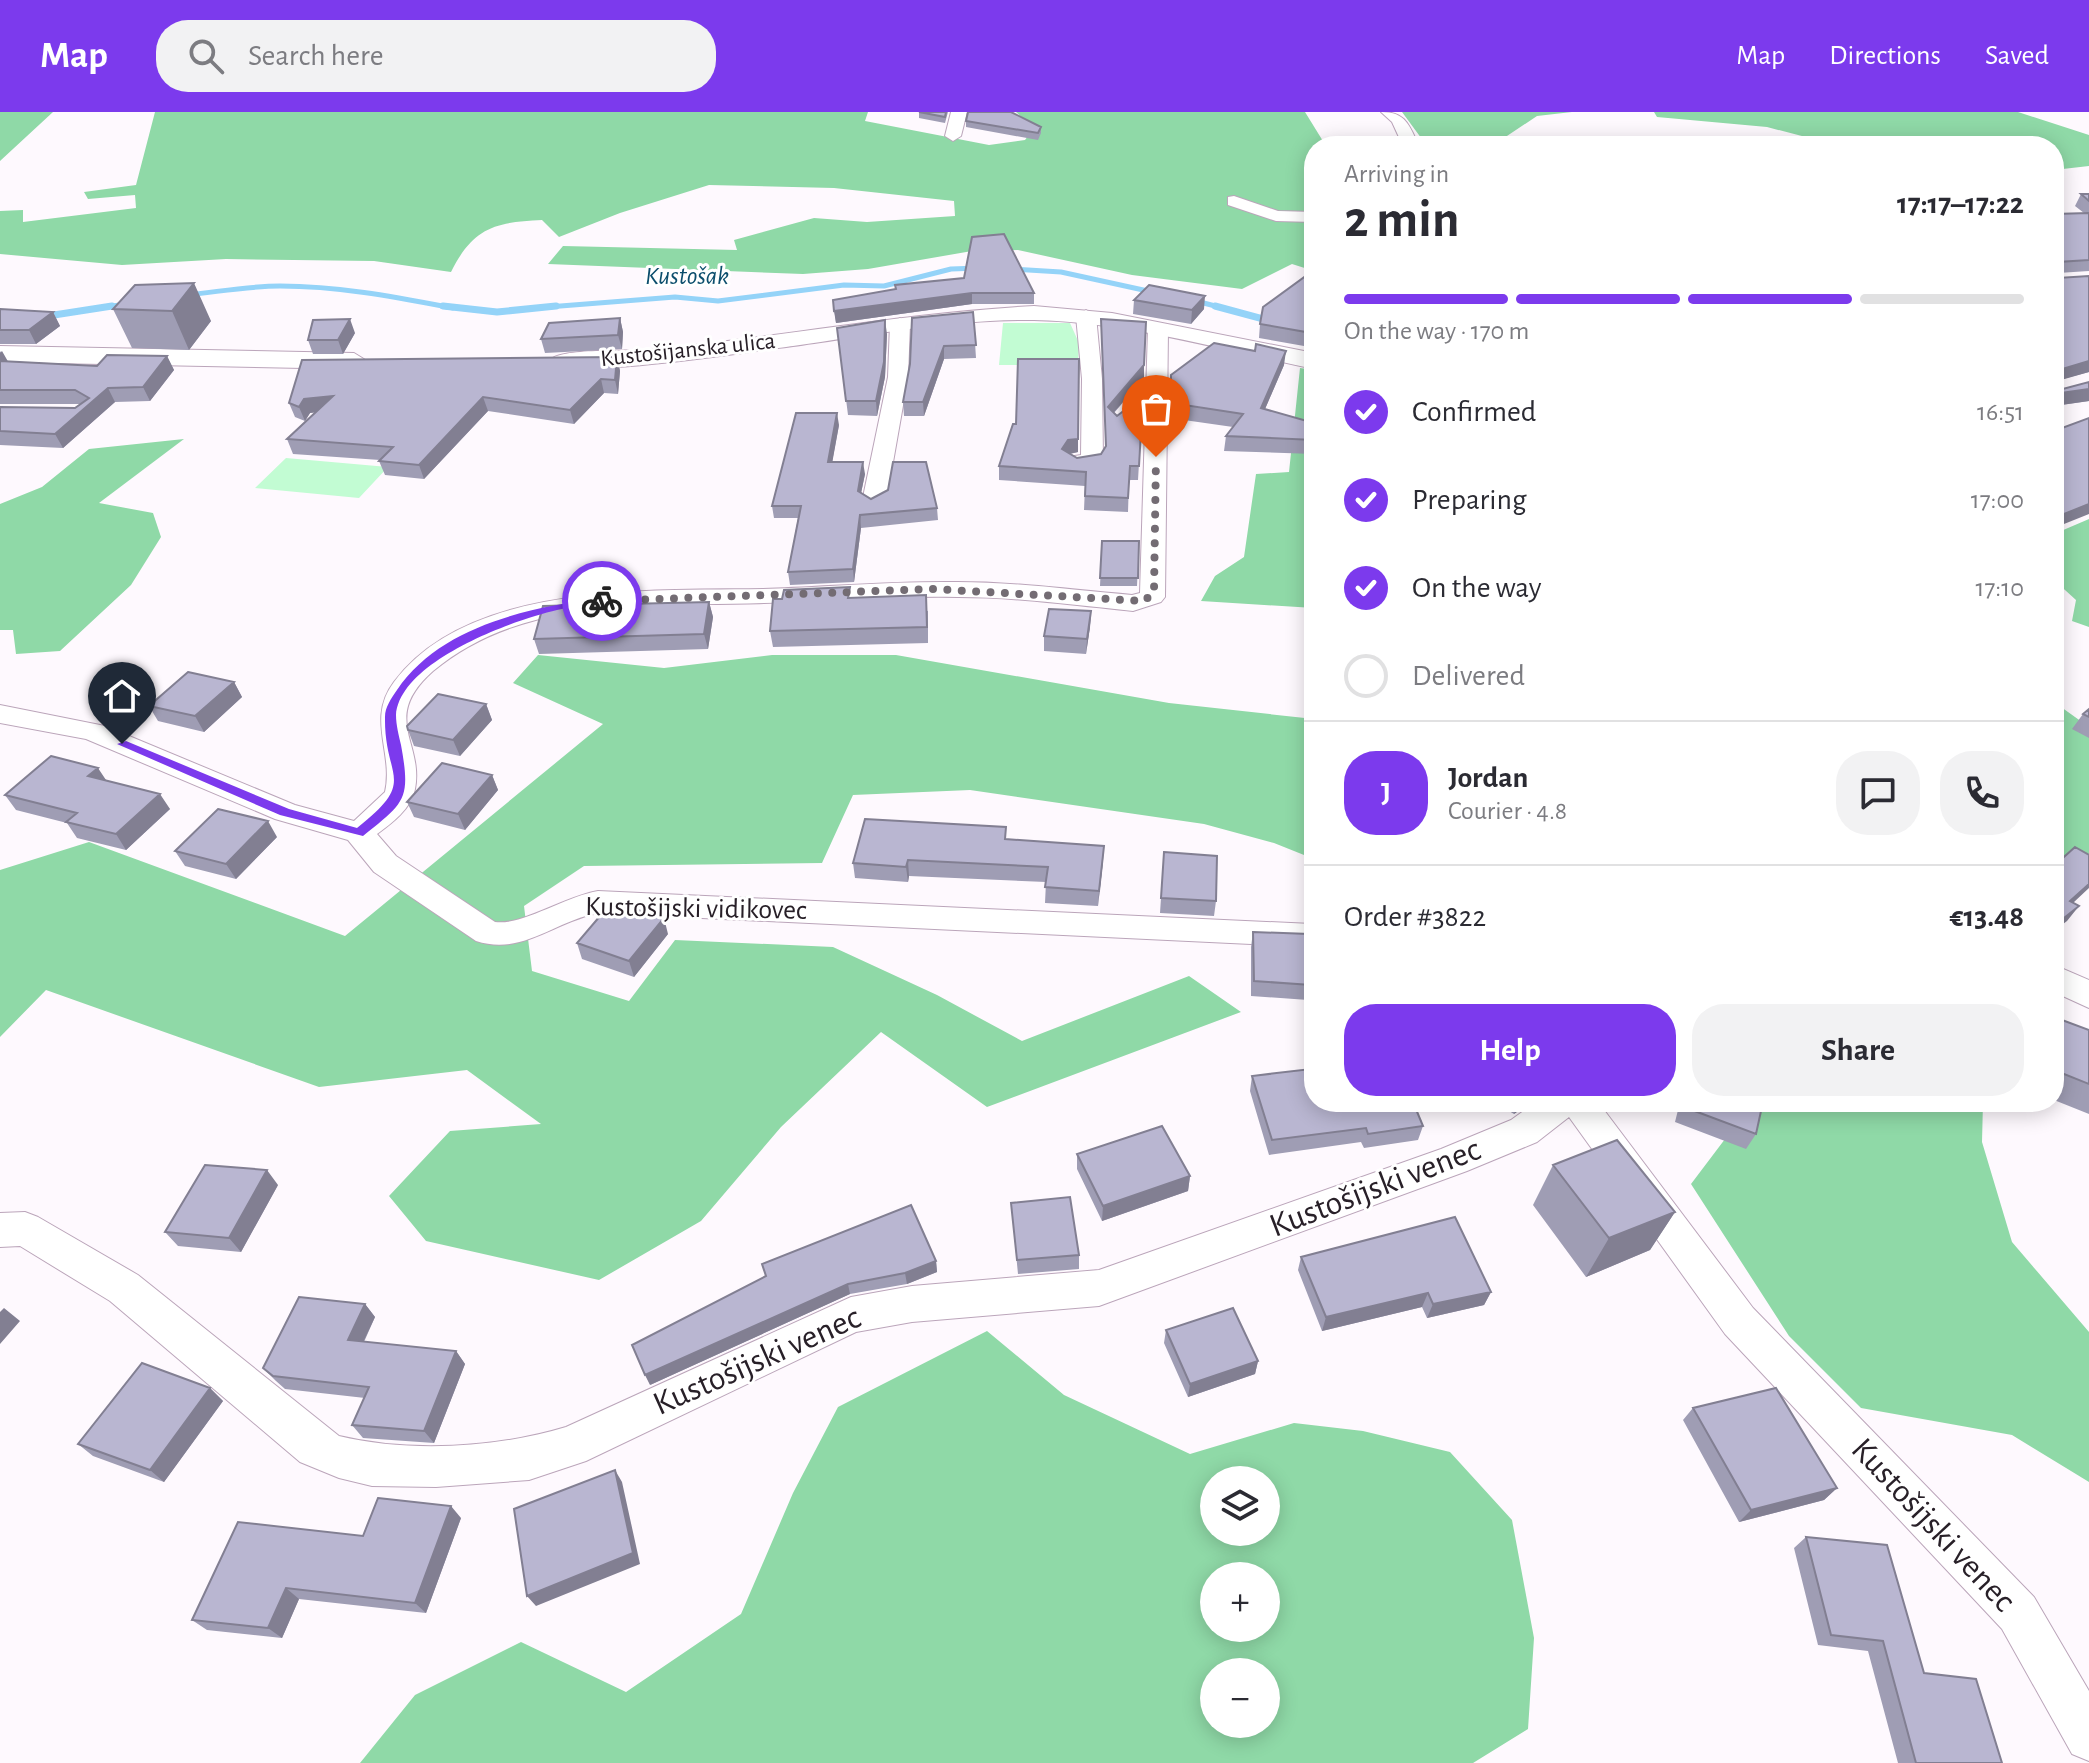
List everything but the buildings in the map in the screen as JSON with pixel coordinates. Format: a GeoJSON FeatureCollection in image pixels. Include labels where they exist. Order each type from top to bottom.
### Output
{"type":"FeatureCollection","features":[{"type":"Feature","properties":{"kind":"street"},"geometry":{"type":"LineString","coordinates":[[953,136],[959,112]]}},
{"type":"Feature","properties":{"kind":"street"},"geometry":{"type":"LineString","coordinates":[[1389,112],[1399,120],[1406,136]]}},
{"type":"Feature","properties":{"kind":"street"},"geometry":{"type":"LineString","coordinates":[[1234,201],[1276,216],[1304,217]]}},
{"type":"Feature","properties":{"kind":"street","name":"Kustošijanska ulica"},"geometry":{"type":"LineString","coordinates":[[541,361],[648,358],[900,324],[1009,313],[1086,316],[1304,359]]}},
{"type":"Feature","properties":{"kind":"street"},"geometry":{"type":"LineString","coordinates":[[1076,462],[1092,460],[1092,379],[1086,316]]}},
{"type":"Feature","properties":{"kind":"street"},"geometry":{"type":"LineString","coordinates":[[874,502],[898,377],[900,324]]}},
{"type":"Feature","properties":{"kind":"street"},"geometry":{"type":"LineString","coordinates":[[0,714],[95,732],[285,812],[359,833],[389,809],[398,796],[402,783],[390,717],[392,705],[410,680],[427,663],[466,638],[532,613],[596,601],[933,589],[1133,603],[1152,597],[1158,329]]}},
{"type":"Feature","properties":{"kind":"street"},"geometry":{"type":"LineString","coordinates":[[0,354],[385,362]]}},
{"type":"Feature","properties":{"kind":"street","name":"Kustošijski vidikovec"},"geometry":{"type":"LineString","coordinates":[[359,833],[385,864],[487,933],[501,937],[519,934],[563,909],[598,902],[1304,936]]}},
{"type":"Feature","properties":{"kind":"street"},"geometry":{"type":"LineString","coordinates":[[2064,982],[2089,995]]}},
{"type":"Feature","properties":{"kind":"street","name":"Kustošijski venec"},"geometry":{"type":"LineString","coordinates":[[0,1230],[25,1229],[124,1288],[315,1447],[372,1465],[436,1466],[529,1459],[585,1440],[851,1315],[884,1306],[1062,1295],[1099,1288],[1454,1160],[1524,1131],[1549,1112]]}},
{"type":"Feature","properties":{"kind":"street","name":"Kustošijski venec"},"geometry":{"type":"LineString","coordinates":[[1585,1112],[1739,1321],[2018,1613],[2089,1737]]}},
{"type":"Feature","properties":{"kind":"green space"},"geometry":{"type":"Polygon","coordinates":[[[0,112],[53,112],[0,161],[0,112]]]}},
{"type":"Feature","properties":{"kind":"green space"},"geometry":{"type":"Polygon","coordinates":[[[155,112],[868,112],[865,121],[989,145],[1025,140],[1034,128],[1016,112],[1305,112],[1320,136],[1304,136],[1304,268],[1292,264],[1242,289],[1132,275],[1018,250],[972,251],[868,269],[803,274],[548,264],[563,246],[737,250],[734,240],[814,218],[867,222],[955,216],[954,201],[834,188],[709,185],[620,213],[559,237],[542,220],[511,223],[487,230],[477,237],[459,257],[451,272],[374,261],[226,259],[122,265],[0,254],[0,211],[23,210],[23,222],[136,208],[135,195],[88,199],[84,192],[136,185],[155,112]]]}},
{"type":"Feature","properties":{"kind":"green space"},"geometry":{"type":"Polygon","coordinates":[[[1402,112],[1572,112],[1537,116],[1507,136],[1420,136],[1402,112]]]}},
{"type":"Feature","properties":{"kind":"green space"},"geometry":{"type":"Polygon","coordinates":[[[1654,112],[2018,112],[2089,135],[2089,166],[2064,169],[2064,136],[1802,136],[1767,127],[1657,117],[1654,112]]]}},
{"type":"Feature","properties":{"kind":"green space"},"geometry":{"type":"Polygon","coordinates":[[[1003,323],[1070,323],[1079,343],[1078,365],[999,365],[1003,323]]]}},
{"type":"Feature","properties":{"kind":"green space"},"geometry":{"type":"Polygon","coordinates":[[[1300,368],[1304,369],[1304,607],[1201,601],[1215,576],[1244,557],[1256,474],[1289,472],[1300,368]]]}},
{"type":"Feature","properties":{"kind":"green space"},"geometry":{"type":"Polygon","coordinates":[[[184,439],[99,503],[153,513],[161,537],[131,585],[60,651],[16,654],[13,630],[0,630],[0,504],[42,487],[89,449],[184,439]]]}},
{"type":"Feature","properties":{"kind":"green space"},"geometry":{"type":"Polygon","coordinates":[[[286,458],[388,467],[359,498],[255,488],[286,458]]]}},
{"type":"Feature","properties":{"kind":"green space"},"geometry":{"type":"Polygon","coordinates":[[[2089,519],[2089,627],[2072,621],[2076,600],[2064,589],[2064,530],[2089,519]]]}},
{"type":"Feature","properties":{"kind":"green space"},"geometry":{"type":"Polygon","coordinates":[[[538,655],[664,668],[772,655],[896,655],[1169,703],[1304,718],[1304,855],[1274,843],[1204,824],[970,790],[853,795],[822,863],[584,866],[524,906],[532,971],[629,1001],[675,940],[833,947],[937,995],[1022,1041],[1189,976],[1241,1012],[987,1107],[881,1032],[781,1127],[701,1221],[599,1280],[426,1241],[389,1196],[450,1131],[541,1124],[467,1070],[319,1087],[46,990],[0,1037],[0,870],[89,842],[345,936],[603,724],[513,683],[538,655]]]}},
{"type":"Feature","properties":{"kind":"green space"},"geometry":{"type":"Polygon","coordinates":[[[2064,709],[2089,727],[2089,875],[2064,864],[2064,709]]]}},
{"type":"Feature","properties":{"kind":"green space"},"geometry":{"type":"Polygon","coordinates":[[[1745,1112],[1983,1112],[1982,1142],[2012,1242],[2089,1332],[2089,1482],[2012,1435],[1861,1408],[1789,1336],[1691,1184],[1745,1112]]]}},
{"type":"Feature","properties":{"kind":"green space"},"geometry":{"type":"Polygon","coordinates":[[[987,1331],[1064,1395],[1190,1454],[1294,1423],[1363,1431],[1450,1452],[1512,1520],[1534,1638],[1528,1729],[1473,1763],[360,1763],[415,1695],[521,1642],[626,1692],[741,1614],[793,1493],[838,1407],[987,1331]]]}},
{"type":"Feature","properties":{"kind":"waterway","name":"Kustošak"},"geometry":{"type":"LineString","coordinates":[[541,308],[675,297],[718,301],[844,285],[884,286],[951,269],[979,268]]}},
{"type":"Feature","properties":{"kind":"waterway","name":"Kustošak"},"geometry":{"type":"LineString","coordinates":[[1011,269],[1061,272],[1157,293]]}},
{"type":"Feature","properties":{"kind":"waterway","name":"Kustošak"},"geometry":{"type":"LineString","coordinates":[[186,295],[257,287],[302,286],[367,293],[453,308]]}},
{"type":"Feature","properties":{"kind":"waterway","name":"Kustošak"},"geometry":{"type":"LineString","coordinates":[[1192,300],[1223,308]]}},
{"type":"Feature","properties":{"kind":"waterway","name":"Kustošak"},"geometry":{"type":"LineString","coordinates":[[108,307],[127,304]]}},
{"type":"Feature","properties":{"kind":"waterway","name":"Kustošak"},"geometry":{"type":"LineString","coordinates":[[108,307],[112,306]]}},
{"type":"Feature","properties":{"kind":"waterway","name":"Kustošak"},"geometry":{"type":"LineString","coordinates":[[443,306],[497,312],[541,308]]}},
{"type":"Feature","properties":{"kind":"waterway","name":"Kustošak"},"geometry":{"type":"LineString","coordinates":[[541,308],[556,306]]}},
{"type":"Feature","properties":{"kind":"waterway","name":"Kustošak"},"geometry":{"type":"LineString","coordinates":[[1215,306],[1274,322]]}},
{"type":"Feature","properties":{"kind":"waterway","name":"Kustošak"},"geometry":{"type":"LineString","coordinates":[[54,315],[108,307]]}},
{"type":"Feature","properties":{"kind":"waterway","name":"Kustošak"},"geometry":{"type":"LineString","coordinates":[[98,308],[108,307]]}},
{"type":"Feature","properties":{"kind":"waterway","name":"Kustošak"},"geometry":{"type":"LineString","coordinates":[[535,308],[541,308]]}},
{"type":"Feature","properties":{"kind":"waterway","name":"Kustošak"},"geometry":{"type":"LineString","coordinates":[[1293,327],[1304,330]]}},
{"type":"Feature","properties":{"kind":"way so far"},"geometry":{"type":"LineString","coordinates":[[602,601],[933,589],[1133,603],[1144,601],[1154,592],[1156,457]]}},
{"type":"Feature","properties":{"kind":"route"},"geometry":{"type":"LineString","coordinates":[[122,744],[285,812],[359,833],[389,809],[398,796],[402,783],[390,717],[392,705],[427,663],[477,632],[500,623],[558,606],[602,601]]}}]}
